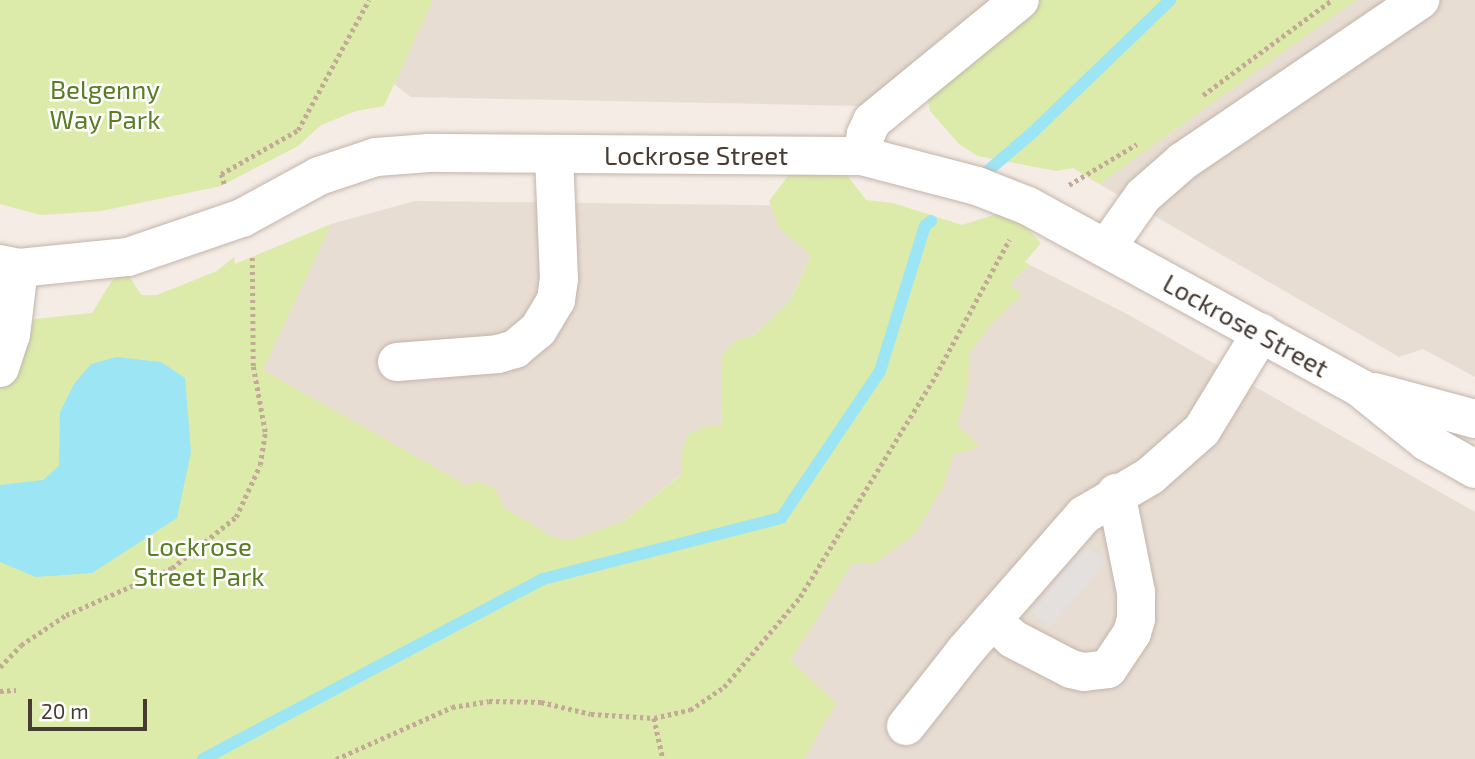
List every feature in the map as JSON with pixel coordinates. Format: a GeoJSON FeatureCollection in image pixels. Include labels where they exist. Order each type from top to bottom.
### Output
{"type":"FeatureCollection","features":[{"type":"Feature","properties":{"kind":"street"},"geometry":{"type":"LineString","coordinates":[[862,156],[866,134],[872,121],[1020,0]]}},
{"type":"Feature","properties":{"kind":"street"},"geometry":{"type":"LineString","coordinates":[[1107,247],[1143,196],[1183,160],[1420,0]]}},
{"type":"Feature","properties":{"kind":"street","name":"Lockrose Street"},"geometry":{"type":"LineString","coordinates":[[9,266],[128,257],[242,218],[319,176],[376,158],[429,153],[862,156],[977,186],[1028,206],[1360,388],[1427,442],[1475,469]]}},
{"type":"Feature","properties":{"kind":"street"},"geometry":{"type":"LineString","coordinates":[[397,362],[498,354],[515,349],[538,330],[556,300],[559,279],[554,154]]}},
{"type":"Feature","properties":{"kind":"street"},"geometry":{"type":"LineString","coordinates":[[0,368],[10,335],[9,266]]}},
{"type":"Feature","properties":{"kind":"street"},"geometry":{"type":"LineString","coordinates":[[906,726],[992,620],[1084,515],[1116,493],[1150,476],[1202,429],[1261,333]]}},
{"type":"Feature","properties":{"kind":"street","name":"Lockrose Street"},"geometry":{"type":"LineString","coordinates":[[1360,388],[1475,419]]}},
{"type":"Feature","properties":{"kind":"street"},"geometry":{"type":"LineString","coordinates":[[992,620],[1013,639],[1071,669],[1096,672],[1108,668],[1117,659],[1132,633],[1136,619],[1136,592],[1116,493]]}},
{"type":"Feature","properties":{"kind":"path"},"geometry":{"type":"LineString","coordinates":[[0,667],[21,645],[66,615],[172,568],[236,517],[260,465],[265,432],[253,366],[251,243],[221,174],[298,131],[369,0]]}},
{"type":"Feature","properties":{"kind":"path"},"geometry":{"type":"LineString","coordinates":[[1196,101],[1332,0]]}},
{"type":"Feature","properties":{"kind":"path"},"geometry":{"type":"LineString","coordinates":[[336,759],[452,707],[489,701],[541,702],[591,714],[654,718],[690,710],[724,687],[800,597],[932,382],[1028,206],[1103,166],[1143,140]]}},
{"type":"Feature","properties":{"kind":"path"},"geometry":{"type":"LineString","coordinates":[[0,691],[16,690]]}},
{"type":"Feature","properties":{"kind":"path"},"geometry":{"type":"LineString","coordinates":[[654,718],[663,759]]}},
{"type":"Feature","properties":{"kind":"shaded area"},"geometry":{"type":"Polygon","coordinates":[[[433,0],[1034,0],[929,95],[858,106],[411,97],[394,84],[433,0]]]}},
{"type":"Feature","properties":{"kind":"shaded area"},"geometry":{"type":"Polygon","coordinates":[[[1356,0],[1475,0],[1475,377],[1423,349],[1399,357],[1099,184],[1356,0]]]}},
{"type":"Feature","properties":{"kind":"shaded area"},"geometry":{"type":"Polygon","coordinates":[[[415,201],[833,206],[790,301],[723,364],[720,443],[582,554],[263,370],[331,224],[415,201]]]}},
{"type":"Feature","properties":{"kind":"shaded area"},"geometry":{"type":"Polygon","coordinates":[[[1030,265],[1129,315],[1475,512],[1475,759],[804,759],[836,703],[790,660],[830,597],[967,349],[1021,294],[1009,284],[1030,265]]]}},
{"type":"Feature","properties":{"kind":"shaded area"},"geometry":{"type":"Polygon","coordinates":[[[1086,545],[1106,562],[1051,628],[1031,611],[1086,545]]]}},
{"type":"Feature","properties":{"kind":"green space","name":"Belgenny Way Park"},"geometry":{"type":"Polygon","coordinates":[[[0,0],[433,0],[384,106],[356,111],[321,125],[298,146],[221,186],[101,211],[41,215],[0,204],[0,0]]]}},
{"type":"Feature","properties":{"kind":"green space"},"geometry":{"type":"Polygon","coordinates":[[[1023,0],[1356,0],[1099,184],[1073,168],[1056,171],[978,156],[959,144],[930,111],[925,85],[1023,0]]]}},
{"type":"Feature","properties":{"kind":"green space","name":"Lockrose Street Park"},"geometry":{"type":"Polygon","coordinates":[[[791,172],[847,175],[866,200],[893,203],[962,225],[1009,210],[1041,243],[1025,262],[1030,265],[1012,281],[1012,286],[1022,294],[990,326],[969,354],[968,388],[957,424],[979,447],[953,455],[944,485],[915,534],[875,563],[852,564],[790,660],[836,703],[804,759],[0,759],[0,358],[14,353],[35,319],[92,313],[113,279],[128,274],[141,295],[157,295],[217,271],[234,257],[235,264],[331,224],[263,370],[468,486],[476,481],[495,488],[504,508],[553,537],[570,540],[622,522],[682,474],[681,459],[687,435],[704,427],[721,425],[722,355],[738,339],[753,336],[790,301],[811,255],[780,229],[769,201],[791,172]]]}},
{"type":"Feature","properties":{"kind":"water"},"geometry":{"type":"Polygon","coordinates":[[[117,357],[161,362],[185,378],[191,452],[177,518],[92,573],[36,577],[0,562],[0,485],[43,480],[59,466],[60,412],[74,384],[91,364],[117,357]]]}},
{"type":"Feature","properties":{"kind":"waterway"},"geometry":{"type":"LineString","coordinates":[[976,181],[1032,133],[1170,0]]}},
{"type":"Feature","properties":{"kind":"waterway"},"geometry":{"type":"LineString","coordinates":[[203,759],[543,579],[781,518],[880,371],[925,226],[931,221]]}}]}
